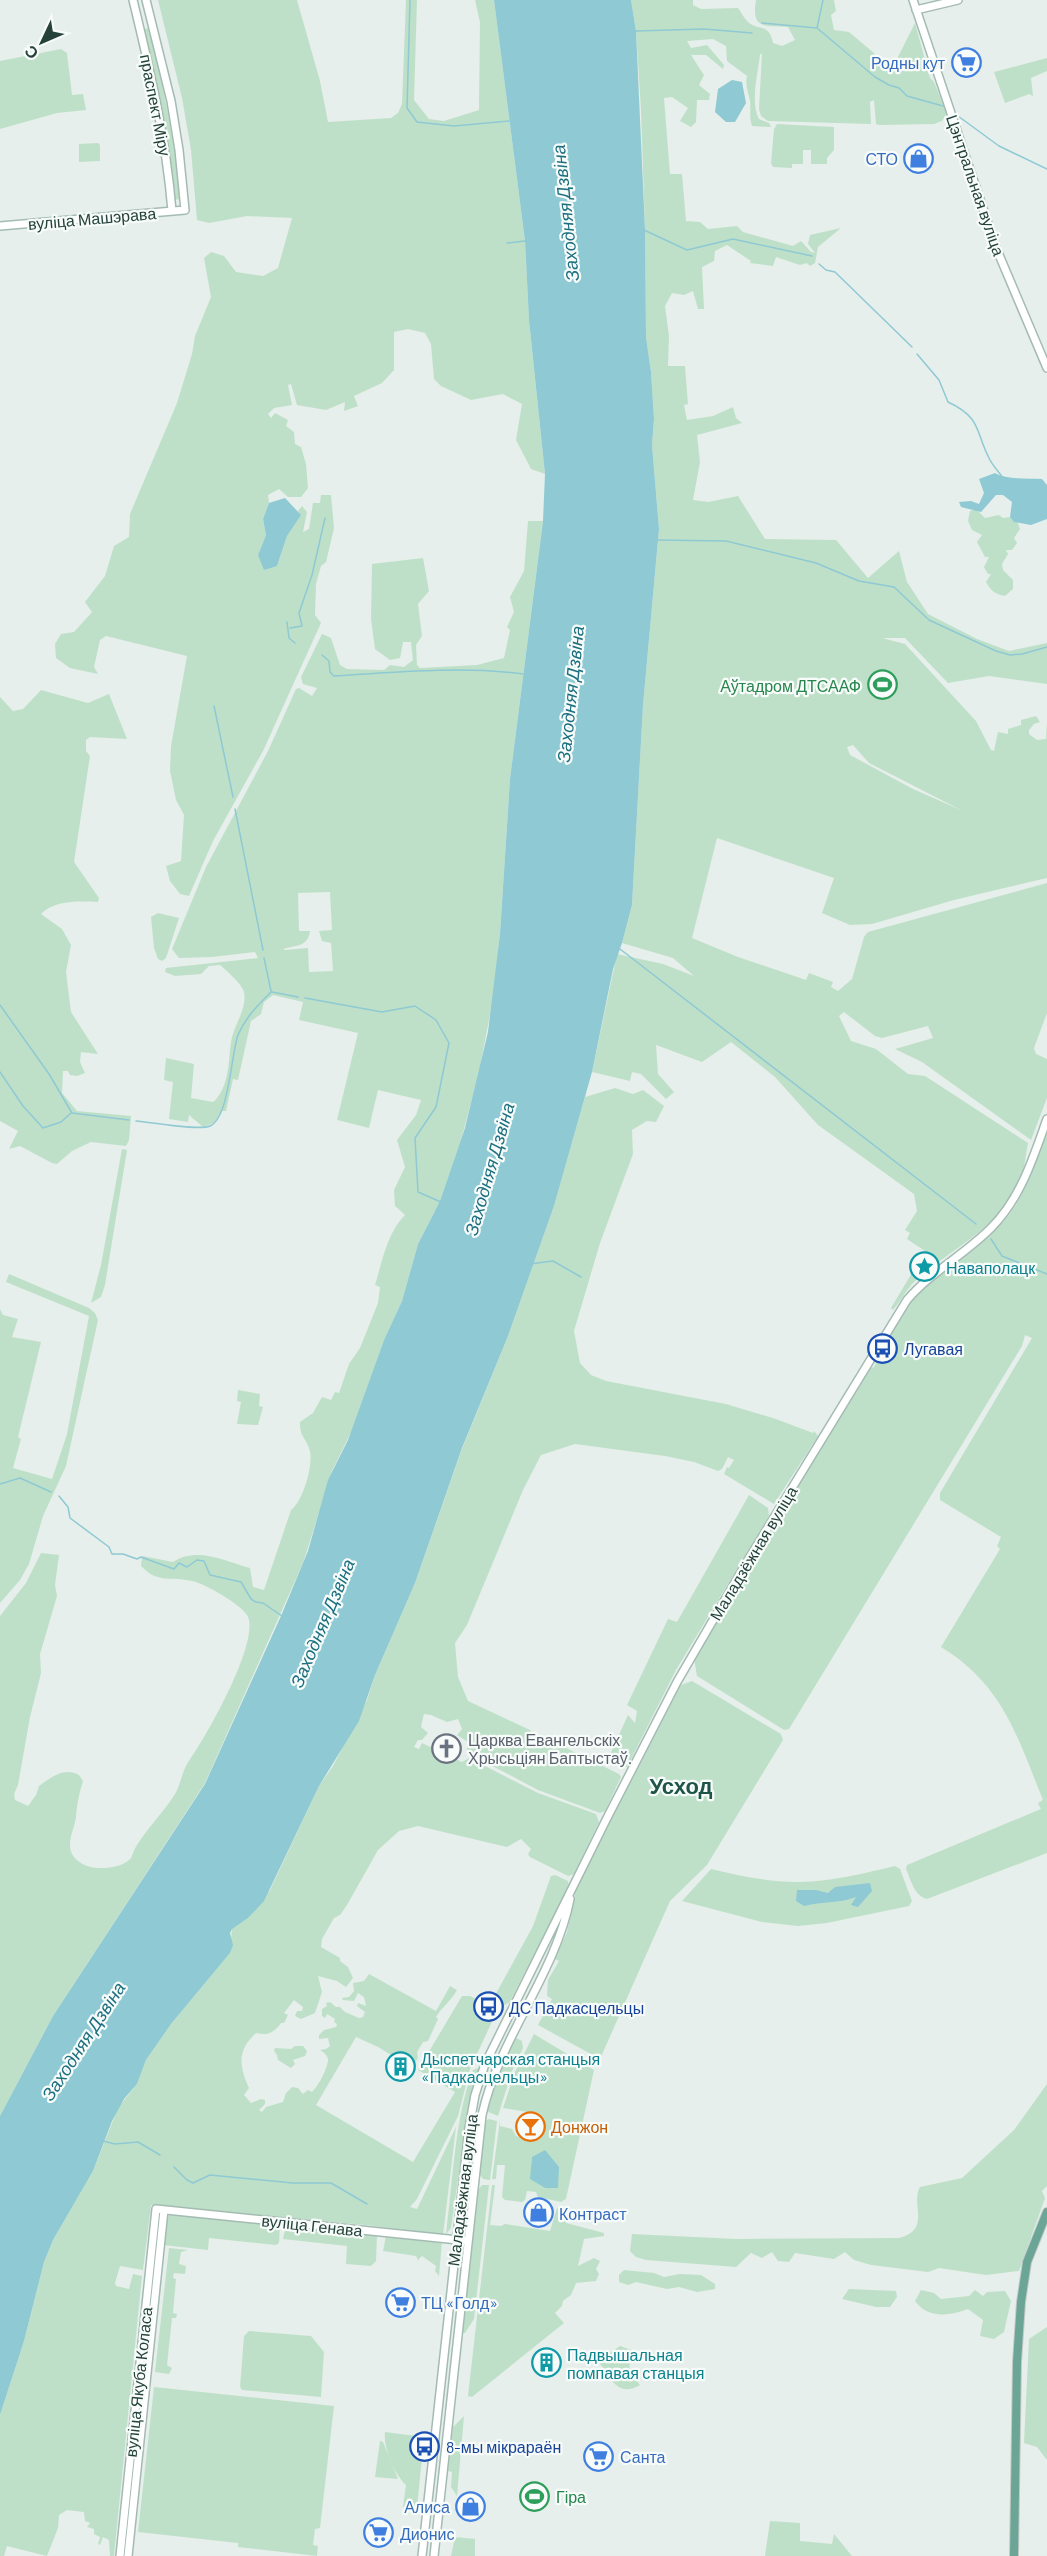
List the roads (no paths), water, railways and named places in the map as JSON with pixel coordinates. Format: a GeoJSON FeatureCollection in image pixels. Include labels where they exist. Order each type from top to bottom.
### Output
{"type":"FeatureCollection","features":[{"type":"Feature","properties":{"kind":"main road","name":"праспект Міру"},"geometry":{"type":"LineString","coordinates":[[133,0],[167,152],[172,211]]}},
{"type":"Feature","properties":{"kind":"main road","name":"праспект Міру"},"geometry":{"type":"LineString","coordinates":[[146,0],[172,111],[179,150],[184,210]]}},
{"type":"Feature","properties":{"kind":"main road","name":"Цэнтральная вуліца"},"geometry":{"type":"LineString","coordinates":[[913,0],[997,250],[1047,368]]}},
{"type":"Feature","properties":{"kind":"main road"},"geometry":{"type":"LineString","coordinates":[[916,10],[958,0]]}},
{"type":"Feature","properties":{"kind":"main road","name":"вуліца Машэрава"},"geometry":{"type":"LineString","coordinates":[[0,226],[184,210]]}},
{"type":"Feature","properties":{"kind":"main road","name":"Маладзёжная вуліца"},"geometry":{"type":"LineString","coordinates":[[422,2556],[471,2118],[482,2074],[575,1882],[677,1682],[894,1318],[918,1287],[991,1228],[1011,1204],[1027,1176],[1047,1119]]}},
{"type":"Feature","properties":{"kind":"main road","name":"Маладзёжная вуліца"},"geometry":{"type":"LineString","coordinates":[[434,2556],[476,2151],[486,2094],[495,2067],[561,1933],[575,1882]]}},
{"type":"Feature","properties":{"kind":"main road","name":"вуліца Генава"},"geometry":{"type":"LineString","coordinates":[[160,2209],[468,2241]]}},
{"type":"Feature","properties":{"kind":"main road","name":"вуліца Якуба Коласа"},"geometry":{"type":"LineString","coordinates":[[120,2556],[160,2209]]}},
{"type":"Feature","properties":{"kind":"main road","name":"вуліца Якуба Коласа"},"geometry":{"type":"LineString","coordinates":[[128,2556],[160,2209]]}},
{"type":"Feature","properties":{"kind":"main road"},"geometry":{"type":"LineString","coordinates":[[1014,2556],[1017,2362],[1021,2302],[1027,2262],[1047,2212]]}},
{"type":"Feature","properties":{"kind":"water","name":"Заходняя Дзвіна"},"geometry":{"type":"Polygon","coordinates":[[[494,0],[631,0],[636,31],[645,230],[646,337],[651,372],[654,419],[652,445],[659,529],[643,705],[632,905],[613,969],[592,1072],[554,1206],[508,1336],[462,1448],[415,1583],[375,1675],[359,1721],[319,1786],[264,1901],[248,1918],[232,1929],[230,1933],[233,1945],[230,1953],[171,2024],[146,2060],[137,2084],[124,2099],[112,2121],[93,2171],[53,2240],[44,2262],[24,2341],[0,2415],[0,2116],[53,2016],[205,1784],[281,1616],[308,1551],[328,1480],[348,1440],[384,1340],[402,1301],[418,1244],[440,1201],[465,1128],[488,1032],[500,934],[510,779],[543,521],[545,474],[529,320],[525,241],[494,0]]]}},
{"type":"Feature","properties":{"kind":"water"},"geometry":{"type":"Polygon","coordinates":[[[732,80],[742,82],[746,103],[735,122],[726,122],[715,112],[718,89],[732,80]]]}},
{"type":"Feature","properties":{"kind":"water"},"geometry":{"type":"Polygon","coordinates":[[[995,473],[1011,478],[1042,479],[1047,485],[1047,519],[1031,525],[1014,522],[1010,517],[1012,502],[1003,495],[996,495],[981,512],[961,507],[959,502],[971,501],[979,504],[984,493],[979,479],[995,473]]]}},
{"type":"Feature","properties":{"kind":"water"},"geometry":{"type":"Polygon","coordinates":[[[285,498],[301,515],[287,536],[277,566],[264,570],[258,555],[266,535],[263,519],[269,503],[285,498]]]}},
{"type":"Feature","properties":{"kind":"water"},"geometry":{"type":"Polygon","coordinates":[[[870,1883],[872,1891],[858,1907],[851,1905],[856,1897],[804,1906],[796,1901],[797,1890],[816,1890],[828,1893],[835,1887],[870,1883]]]}},
{"type":"Feature","properties":{"kind":"water"},"geometry":{"type":"Polygon","coordinates":[[[545,2150],[559,2167],[558,2188],[545,2188],[530,2179],[532,2157],[545,2150]]]}},
{"type":"Feature","properties":{"kind":"waterway"},"geometry":{"type":"LineString","coordinates":[[410,0],[407,108],[417,122],[454,126],[509,121]]}},
{"type":"Feature","properties":{"kind":"waterway"},"geometry":{"type":"LineString","coordinates":[[817,28],[823,0]]}},
{"type":"Feature","properties":{"kind":"waterway"},"geometry":{"type":"LineString","coordinates":[[762,23],[817,28],[875,77],[899,88],[907,96],[943,106]]}},
{"type":"Feature","properties":{"kind":"waterway"},"geometry":{"type":"LineString","coordinates":[[636,31],[704,29],[752,33]]}},
{"type":"Feature","properties":{"kind":"waterway"},"geometry":{"type":"LineString","coordinates":[[958,116],[999,146],[1047,169]]}},
{"type":"Feature","properties":{"kind":"waterway"},"geometry":{"type":"LineString","coordinates":[[644,230],[687,250],[733,239],[812,256]]}},
{"type":"Feature","properties":{"kind":"waterway"},"geometry":{"type":"LineString","coordinates":[[507,243],[525,241]]}},
{"type":"Feature","properties":{"kind":"waterway"},"geometry":{"type":"LineString","coordinates":[[819,264],[826,270],[835,272],[912,347]]}},
{"type":"Feature","properties":{"kind":"waterway"},"geometry":{"type":"LineString","coordinates":[[917,354],[939,380],[948,402],[972,420],[990,461],[1003,478]]}},
{"type":"Feature","properties":{"kind":"waterway"},"geometry":{"type":"LineString","coordinates":[[290,628],[302,626],[299,613],[312,575],[325,518]]}},
{"type":"Feature","properties":{"kind":"waterway"},"geometry":{"type":"LineString","coordinates":[[656,540],[726,541],[816,563],[859,581],[894,587],[929,620],[996,651],[1010,655],[1047,647]]}},
{"type":"Feature","properties":{"kind":"waterway"},"geometry":{"type":"LineString","coordinates":[[287,622],[289,638],[295,643]]}},
{"type":"Feature","properties":{"kind":"waterway"},"geometry":{"type":"LineString","coordinates":[[322,655],[329,661],[330,672],[334,676],[453,670],[523,674]]}},
{"type":"Feature","properties":{"kind":"waterway"},"geometry":{"type":"LineString","coordinates":[[214,706],[233,797]]}},
{"type":"Feature","properties":{"kind":"waterway"},"geometry":{"type":"LineString","coordinates":[[235,809],[263,950]]}},
{"type":"Feature","properties":{"kind":"waterway"},"geometry":{"type":"LineString","coordinates":[[620,949],[976,1224]]}},
{"type":"Feature","properties":{"kind":"waterway"},"geometry":{"type":"LineString","coordinates":[[264,958],[271,991]]}},
{"type":"Feature","properties":{"kind":"waterway"},"geometry":{"type":"LineString","coordinates":[[136,1121],[195,1127],[210,1126],[216,1121],[225,1099],[238,1035],[248,1017],[271,992]]}},
{"type":"Feature","properties":{"kind":"waterway"},"geometry":{"type":"LineString","coordinates":[[272,992],[298,997]]}},
{"type":"Feature","properties":{"kind":"waterway"},"geometry":{"type":"LineString","coordinates":[[305,998],[382,1012],[415,1006],[436,1020],[449,1043],[436,1107],[415,1138],[418,1192],[441,1202]]}},
{"type":"Feature","properties":{"kind":"waterway"},"geometry":{"type":"LineString","coordinates":[[0,1005],[49,1074],[72,1113],[129,1120]]}},
{"type":"Feature","properties":{"kind":"waterway"},"geometry":{"type":"LineString","coordinates":[[0,1072],[23,1106],[43,1128],[61,1122],[71,1113]]}},
{"type":"Feature","properties":{"kind":"waterway"},"geometry":{"type":"LineString","coordinates":[[991,1239],[1002,1256],[1047,1274]]}},
{"type":"Feature","properties":{"kind":"waterway"},"geometry":{"type":"LineString","coordinates":[[530,1264],[553,1261],[581,1277]]}},
{"type":"Feature","properties":{"kind":"waterway"},"geometry":{"type":"LineString","coordinates":[[0,1484],[20,1478],[51,1492]]}},
{"type":"Feature","properties":{"kind":"waterway"},"geometry":{"type":"LineString","coordinates":[[59,1496],[68,1507],[70,1518],[109,1547],[112,1554],[123,1554],[137,1559],[141,1557],[174,1569],[179,1563],[187,1567],[197,1560],[204,1561],[210,1575],[241,1582],[251,1599],[263,1603],[282,1616]]}},
{"type":"Feature","properties":{"kind":"waterway"},"geometry":{"type":"LineString","coordinates":[[103,2141],[115,2144],[138,2142],[160,2155]]}},
{"type":"Feature","properties":{"kind":"waterway"},"geometry":{"type":"LineString","coordinates":[[174,2167],[193,2183],[210,2175],[293,2183],[331,2183],[367,2204]]}},
{"type":"Feature","properties":{"kind":"place","name":"Родны кут"},"geometry":{"type":"Point","coordinates":[966,62]}},
{"type":"Feature","properties":{"kind":"place","name":"СТО"},"geometry":{"type":"Point","coordinates":[919,158]}},
{"type":"Feature","properties":{"kind":"place","name":"Аўтадром ДТСААФ"},"geometry":{"type":"Point","coordinates":[882,685]}},
{"type":"Feature","properties":{"kind":"place","name":"Наваполацк"},"geometry":{"type":"Point","coordinates":[925,1267]}},
{"type":"Feature","properties":{"kind":"place","name":"Лугавая"},"geometry":{"type":"Point","coordinates":[883,1348]}},
{"type":"Feature","properties":{"kind":"place","name":"Царква Евангельскіх Хрысьціян Баптыстаў."},"geometry":{"type":"Point","coordinates":[447,1748]}},
{"type":"Feature","properties":{"kind":"place","name":"ДС Падкасцельцы"},"geometry":{"type":"Point","coordinates":[488,2007]}},
{"type":"Feature","properties":{"kind":"place","name":"Дыспетчарская станцыя «Падкасцельцы»"},"geometry":{"type":"Point","coordinates":[400,2067]}},
{"type":"Feature","properties":{"kind":"place","name":"Донжон"},"geometry":{"type":"Point","coordinates":[530,2126]}},
{"type":"Feature","properties":{"kind":"place","name":"Контраст"},"geometry":{"type":"Point","coordinates":[538,2213]}},
{"type":"Feature","properties":{"kind":"place","name":"ТЦ «Голд»"},"geometry":{"type":"Point","coordinates":[400,2302]}},
{"type":"Feature","properties":{"kind":"place","name":"Падвышальная помпавая станцыя"},"geometry":{"type":"Point","coordinates":[546,2363]}},
{"type":"Feature","properties":{"kind":"place","name":"8-мы мікрараён"},"geometry":{"type":"Point","coordinates":[425,2446]}},
{"type":"Feature","properties":{"kind":"place","name":"Санта"},"geometry":{"type":"Point","coordinates":[599,2456]}},
{"type":"Feature","properties":{"kind":"place","name":"Гіра"},"geometry":{"type":"Point","coordinates":[535,2496]}},
{"type":"Feature","properties":{"kind":"place","name":"Алиса"},"geometry":{"type":"Point","coordinates":[471,2506]}},
{"type":"Feature","properties":{"kind":"place","name":"Дионис"},"geometry":{"type":"Point","coordinates":[379,2533]}},
{"type":"Feature","properties":{"kind":"district","name":"Усход"},"geometry":{"type":"Point","coordinates":[681,1785]}}]}
